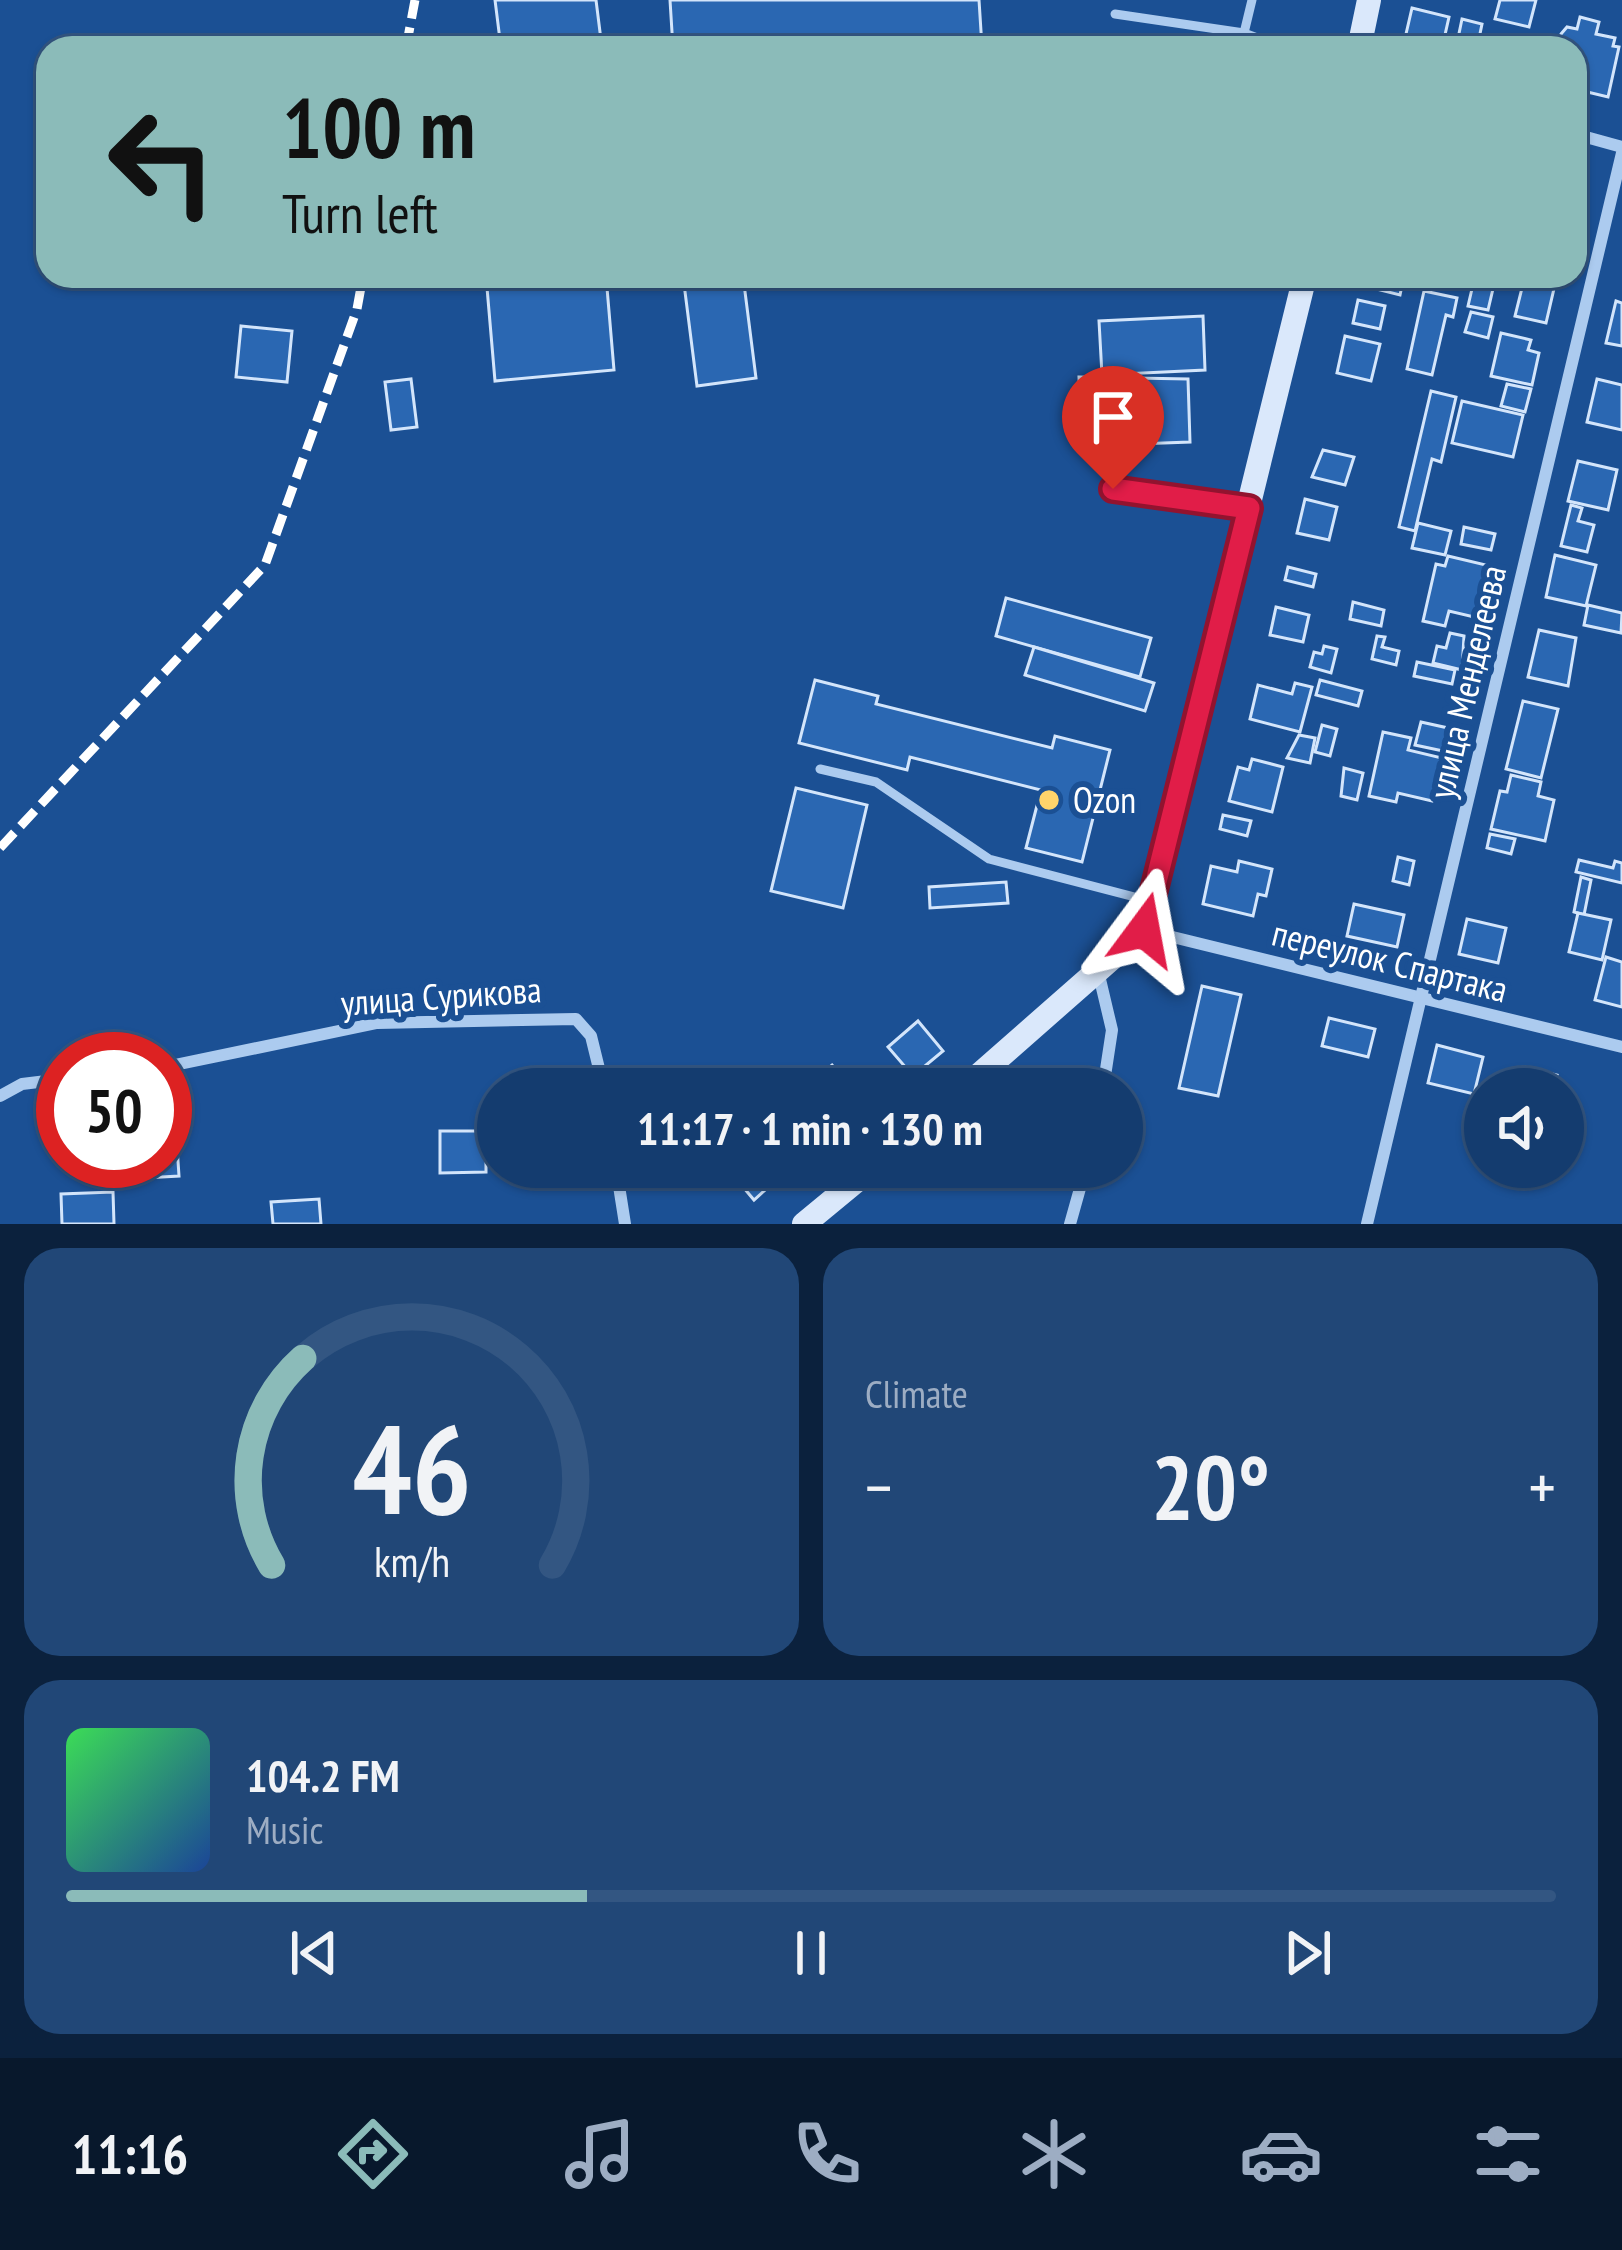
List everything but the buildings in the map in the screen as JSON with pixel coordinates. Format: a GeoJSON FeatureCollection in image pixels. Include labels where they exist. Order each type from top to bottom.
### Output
{"type":"FeatureCollection","features":[{"type":"Feature","properties":{"kind":"main road"},"geometry":{"type":"LineString","coordinates":[[1362,36],[1369,0]]}},
{"type":"Feature","properties":{"kind":"main road"},"geometry":{"type":"LineString","coordinates":[[987,1068],[1144,930],[1302,288]]}},
{"type":"Feature","properties":{"kind":"main road"},"geometry":{"type":"LineString","coordinates":[[804,1224],[848,1188]]}},
{"type":"Feature","properties":{"kind":"street"},"geometry":{"type":"LineString","coordinates":[[1587,138],[1622,150]]}},
{"type":"Feature","properties":{"kind":"street","name":"улица Менделеева"},"geometry":{"type":"LineString","coordinates":[[1367,1224],[1622,150]]}},
{"type":"Feature","properties":{"kind":"street","name":"переулок Спартака"},"geometry":{"type":"LineString","coordinates":[[1144,930],[1622,1047]]}},
{"type":"Feature","properties":{"kind":"street"},"geometry":{"type":"LineString","coordinates":[[1098,970],[1112,1030],[1106,1068]]}},
{"type":"Feature","properties":{"kind":"street","name":"улица Сурикова"},"geometry":{"type":"LineString","coordinates":[[192,1061],[377,1023],[539,1016],[576,1019],[591,1036],[599,1068]]}},
{"type":"Feature","properties":{"kind":"street"},"geometry":{"type":"LineString","coordinates":[[0,1096],[36,1082]]}},
{"type":"Feature","properties":{"kind":"street"},"geometry":{"type":"LineString","coordinates":[[619,1188],[625,1224]]}},
{"type":"Feature","properties":{"kind":"street"},"geometry":{"type":"LineString","coordinates":[[1070,1224],[1080,1188]]}},
{"type":"Feature","properties":{"kind":"lane"},"geometry":{"type":"LineString","coordinates":[[1244,33],[1252,0]]}},
{"type":"Feature","properties":{"kind":"lane"},"geometry":{"type":"LineString","coordinates":[[1115,14],[1252,36]]}},
{"type":"Feature","properties":{"kind":"lane"},"geometry":{"type":"LineString","coordinates":[[1113,489],[1249,508]]}},
{"type":"Feature","properties":{"kind":"lane"},"geometry":{"type":"LineString","coordinates":[[820,769],[876,782],[988,859],[1150,901]]}},
{"type":"Feature","properties":{"kind":"railway"},"geometry":{"type":"LineString","coordinates":[[408,36],[415,0]]}},
{"type":"Feature","properties":{"kind":"railway"},"geometry":{"type":"LineString","coordinates":[[0,848],[265,565],[361,288]]}},
{"type":"Feature","properties":{"kind":"place","name":"Ozon"},"geometry":{"type":"Point","coordinates":[1049,800]}},
{"type":"Feature","properties":{"kind":"route"},"geometry":{"type":"LineString","coordinates":[[1113,489],[1249,508],[1144,930]]}}]}
